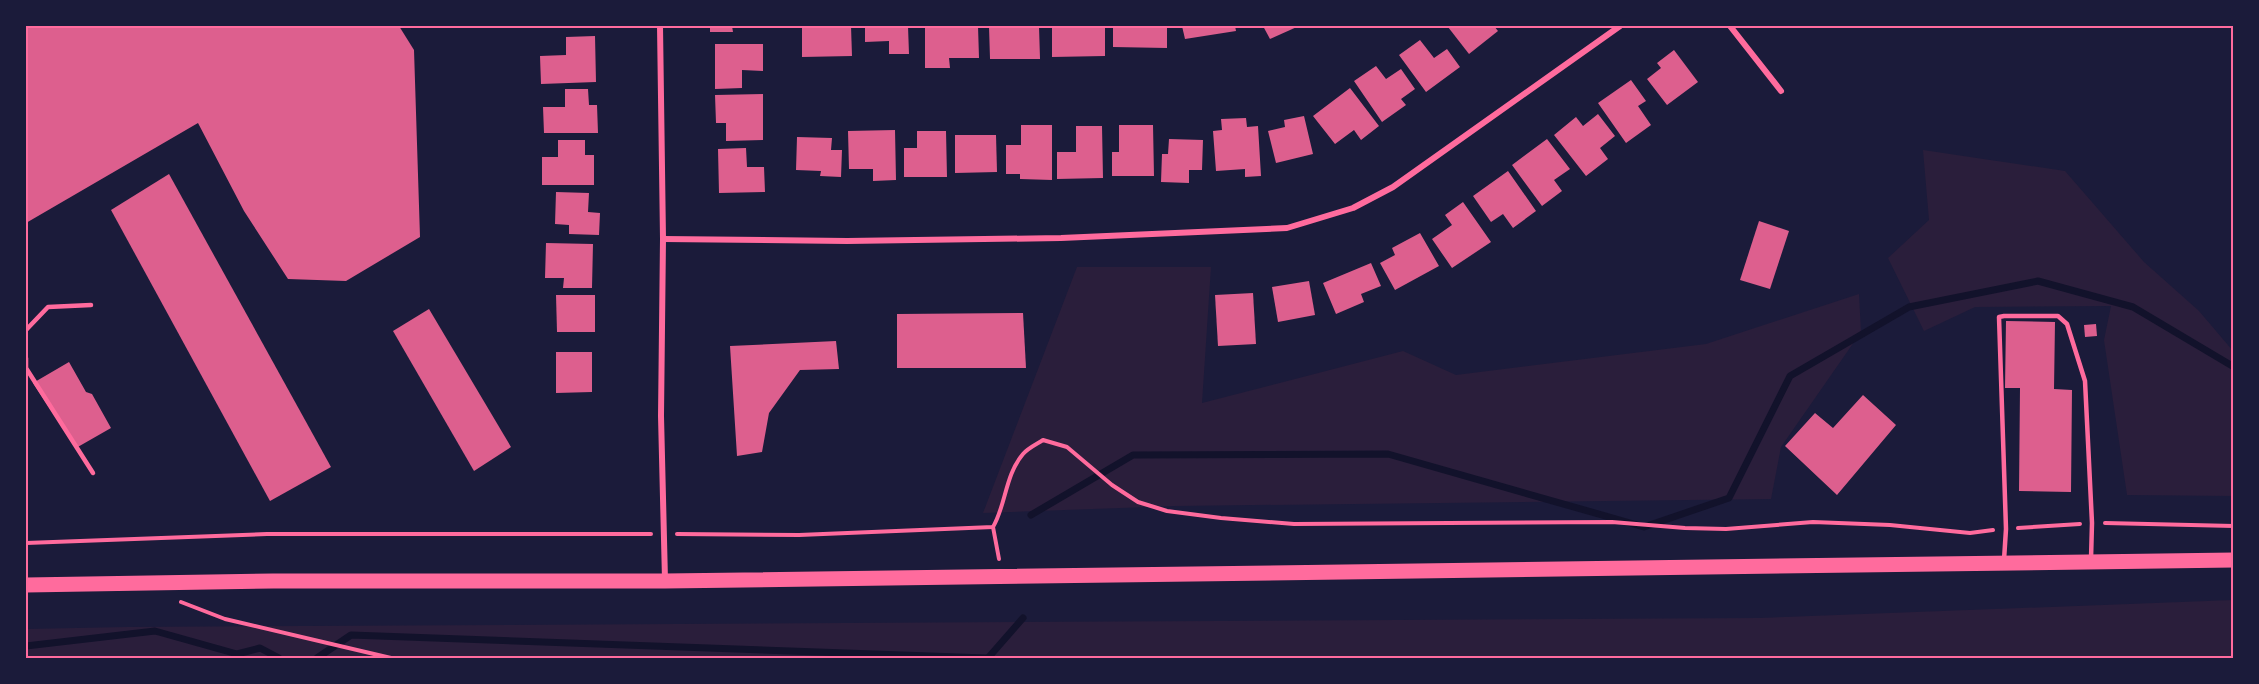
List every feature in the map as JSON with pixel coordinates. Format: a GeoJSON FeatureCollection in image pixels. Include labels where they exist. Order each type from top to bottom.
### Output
{"type":"FeatureCollection","features":[{"type":"Feature","properties":{"kind":"main road"},"geometry":{"type":"LineString","coordinates":[[26,585],[273,581],[665,581],[2234,560]]}},
{"type":"Feature","properties":{"kind":"street"},"geometry":{"type":"LineString","coordinates":[[660,26],[665,581]]}},
{"type":"Feature","properties":{"kind":"street"},"geometry":{"type":"LineString","coordinates":[[663,239],[848,241],[1061,238],[1287,228],[1353,208],[1393,187],[1620,26]]}},
{"type":"Feature","properties":{"kind":"street"},"geometry":{"type":"LineString","coordinates":[[1730,26],[1781,91]]}},
{"type":"Feature","properties":{"kind":"lane"},"geometry":{"type":"LineString","coordinates":[[26,330],[48,307],[91,305]]}},
{"type":"Feature","properties":{"kind":"lane"},"geometry":{"type":"LineString","coordinates":[[2004,563],[2006,529],[1999,317],[2004,316],[2058,316],[2067,324],[2085,381],[2092,523],[2091,561]]}},
{"type":"Feature","properties":{"kind":"lane"},"geometry":{"type":"LineString","coordinates":[[26,358],[26,368],[93,473]]}},
{"type":"Feature","properties":{"kind":"path"},"geometry":{"type":"LineString","coordinates":[[1002,577],[993,527],[1001,514],[1007,483],[1023,454],[1043,440],[1066,447],[1112,485],[1138,502],[1167,511],[1283,523],[1612,522],[1726,529],[1813,522],[1890,525],[1970,533],[2092,523],[2234,526]]}},
{"type":"Feature","properties":{"kind":"path"},"geometry":{"type":"LineString","coordinates":[[26,543],[267,534],[799,535],[993,527]]}},
{"type":"Feature","properties":{"kind":"path"},"geometry":{"type":"LineString","coordinates":[[179,600],[225,619],[391,658]]}},
{"type":"Feature","properties":{"kind":"shaded area"},"geometry":{"type":"Polygon","coordinates":[[[1923,150],[2065,171],[2144,262],[2199,311],[2233,351],[2233,496],[2127,495],[2104,340],[2111,306],[1975,307],[1924,331],[1888,258],[1929,220],[1923,150]]]}},
{"type":"Feature","properties":{"kind":"shaded area"},"geometry":{"type":"Polygon","coordinates":[[[1077,267],[1211,267],[1202,403],[1403,351],[1456,375],[1706,344],[1859,294],[1861,332],[1781,447],[1771,499],[1175,506],[983,513],[1077,267]]]}},
{"type":"Feature","properties":{"kind":"shaded area"},"geometry":{"type":"Polygon","coordinates":[[[2233,600],[2234,658],[26,658],[26,629],[1759,618],[2233,600]]]}},
{"type":"Feature","properties":{"kind":"building"},"geometry":{"type":"Polygon","coordinates":[[[26,26],[399,26],[414,50],[420,237],[346,281],[288,279],[244,211],[198,123],[26,223],[26,26]]]}},
{"type":"Feature","properties":{"kind":"building"},"geometry":{"type":"Polygon","coordinates":[[[710,26],[732,26],[733,32],[710,32],[710,26]]]}},
{"type":"Feature","properties":{"kind":"building"},"geometry":{"type":"Polygon","coordinates":[[[802,26],[851,26],[852,56],[802,57],[802,26]]]}},
{"type":"Feature","properties":{"kind":"building"},"geometry":{"type":"Polygon","coordinates":[[[865,26],[908,26],[909,54],[889,54],[889,41],[865,42],[865,26]]]}},
{"type":"Feature","properties":{"kind":"building"},"geometry":{"type":"Polygon","coordinates":[[[925,26],[978,26],[979,58],[949,58],[950,68],[925,68],[925,26]]]}},
{"type":"Feature","properties":{"kind":"building"},"geometry":{"type":"Polygon","coordinates":[[[989,26],[1039,26],[1040,59],[990,59],[989,26]]]}},
{"type":"Feature","properties":{"kind":"building"},"geometry":{"type":"Polygon","coordinates":[[[1052,26],[1105,26],[1105,56],[1052,57],[1052,26]]]}},
{"type":"Feature","properties":{"kind":"building"},"geometry":{"type":"Polygon","coordinates":[[[1113,26],[1167,26],[1167,48],[1113,47],[1113,26]]]}},
{"type":"Feature","properties":{"kind":"building"},"geometry":{"type":"Polygon","coordinates":[[[1182,26],[1235,26],[1236,31],[1185,39],[1182,26]]]}},
{"type":"Feature","properties":{"kind":"building"},"geometry":{"type":"Polygon","coordinates":[[[1263,26],[1299,26],[1270,39],[1263,26]]]}},
{"type":"Feature","properties":{"kind":"building"},"geometry":{"type":"Polygon","coordinates":[[[1449,26],[1494,26],[1498,31],[1469,54],[1449,26]]]}},
{"type":"Feature","properties":{"kind":"building"},"geometry":{"type":"Polygon","coordinates":[[[595,36],[596,82],[541,84],[540,56],[566,55],[566,37],[595,36]]]}},
{"type":"Feature","properties":{"kind":"building"},"geometry":{"type":"Polygon","coordinates":[[[1420,40],[1434,58],[1447,49],[1460,67],[1426,92],[1399,55],[1420,40]]]}},
{"type":"Feature","properties":{"kind":"building"},"geometry":{"type":"Polygon","coordinates":[[[715,44],[763,44],[763,71],[742,70],[742,88],[715,89],[715,44]]]}},
{"type":"Feature","properties":{"kind":"building"},"geometry":{"type":"Polygon","coordinates":[[[1674,50],[1698,82],[1667,105],[1647,79],[1661,68],[1657,63],[1674,50]]]}},
{"type":"Feature","properties":{"kind":"building"},"geometry":{"type":"Polygon","coordinates":[[[1376,66],[1386,79],[1401,69],[1415,89],[1401,99],[1406,105],[1382,122],[1354,81],[1376,66]]]}},
{"type":"Feature","properties":{"kind":"building"},"geometry":{"type":"Polygon","coordinates":[[[1631,80],[1646,101],[1638,106],[1651,125],[1626,143],[1598,103],[1631,80]]]}},
{"type":"Feature","properties":{"kind":"building"},"geometry":{"type":"Polygon","coordinates":[[[1350,88],[1379,126],[1361,140],[1354,130],[1335,144],[1313,116],[1350,88]]]}},
{"type":"Feature","properties":{"kind":"building"},"geometry":{"type":"Polygon","coordinates":[[[565,89],[588,89],[589,105],[597,105],[598,133],[544,133],[543,107],[565,107],[565,89]]]}},
{"type":"Feature","properties":{"kind":"building"},"geometry":{"type":"Polygon","coordinates":[[[763,94],[763,140],[726,141],[726,123],[716,123],[715,95],[763,94]]]}},
{"type":"Feature","properties":{"kind":"building"},"geometry":{"type":"Polygon","coordinates":[[[1598,114],[1615,136],[1600,148],[1608,159],[1586,176],[1554,135],[1576,117],[1583,126],[1598,114]]]}},
{"type":"Feature","properties":{"kind":"building"},"geometry":{"type":"Polygon","coordinates":[[[1304,116],[1313,154],[1276,163],[1268,131],[1285,127],[1284,120],[1304,116]]]}},
{"type":"Feature","properties":{"kind":"building"},"geometry":{"type":"Polygon","coordinates":[[[1246,118],[1247,127],[1258,126],[1261,176],[1245,177],[1245,169],[1216,171],[1213,131],[1222,130],[1221,119],[1246,118]]]}},
{"type":"Feature","properties":{"kind":"building"},"geometry":{"type":"Polygon","coordinates":[[[1021,125],[1052,125],[1052,180],[1020,179],[1020,174],[1006,174],[1006,145],[1021,145],[1021,125]]]}},
{"type":"Feature","properties":{"kind":"building"},"geometry":{"type":"Polygon","coordinates":[[[1119,125],[1153,125],[1154,176],[1112,176],[1112,152],[1119,152],[1119,125]]]}},
{"type":"Feature","properties":{"kind":"building"},"geometry":{"type":"Polygon","coordinates":[[[1076,126],[1102,126],[1103,178],[1057,179],[1057,152],[1076,152],[1076,126]]]}},
{"type":"Feature","properties":{"kind":"building"},"geometry":{"type":"Polygon","coordinates":[[[895,130],[896,180],[873,181],[873,169],[849,169],[848,131],[895,130]]]}},
{"type":"Feature","properties":{"kind":"building"},"geometry":{"type":"Polygon","coordinates":[[[917,131],[946,131],[947,177],[904,177],[904,148],[917,148],[917,131]]]}},
{"type":"Feature","properties":{"kind":"building"},"geometry":{"type":"Polygon","coordinates":[[[955,135],[996,135],[997,172],[955,173],[955,135]]]}},
{"type":"Feature","properties":{"kind":"building"},"geometry":{"type":"Polygon","coordinates":[[[797,137],[832,138],[831,150],[842,150],[841,177],[820,176],[821,171],[796,170],[797,137]]]}},
{"type":"Feature","properties":{"kind":"building"},"geometry":{"type":"Polygon","coordinates":[[[1169,139],[1203,140],[1202,170],[1189,170],[1189,183],[1161,182],[1162,154],[1168,154],[1169,139]]]}},
{"type":"Feature","properties":{"kind":"building"},"geometry":{"type":"Polygon","coordinates":[[[1547,139],[1570,169],[1554,180],[1562,191],[1542,206],[1512,165],[1547,139]]]}},
{"type":"Feature","properties":{"kind":"building"},"geometry":{"type":"Polygon","coordinates":[[[558,140],[585,140],[585,155],[594,155],[594,185],[542,185],[542,157],[558,157],[558,140]]]}},
{"type":"Feature","properties":{"kind":"building"},"geometry":{"type":"Polygon","coordinates":[[[746,148],[747,167],[764,167],[765,192],[719,193],[718,149],[746,148]]]}},
{"type":"Feature","properties":{"kind":"building"},"geometry":{"type":"Polygon","coordinates":[[[1508,171],[1536,211],[1513,228],[1503,214],[1491,222],[1473,196],[1508,171]]]}},
{"type":"Feature","properties":{"kind":"building"},"geometry":{"type":"Polygon","coordinates":[[[169,174],[331,467],[270,501],[111,210],[169,174]]]}},
{"type":"Feature","properties":{"kind":"building"},"geometry":{"type":"Polygon","coordinates":[[[556,192],[589,193],[588,212],[600,213],[599,235],[569,234],[569,225],[555,224],[556,192]]]}},
{"type":"Feature","properties":{"kind":"building"},"geometry":{"type":"Polygon","coordinates":[[[1463,202],[1491,242],[1452,268],[1432,239],[1452,225],[1445,215],[1463,202]]]}},
{"type":"Feature","properties":{"kind":"building"},"geometry":{"type":"Polygon","coordinates":[[[1759,221],[1789,231],[1770,289],[1740,280],[1759,221]]]}},
{"type":"Feature","properties":{"kind":"building"},"geometry":{"type":"Polygon","coordinates":[[[1420,233],[1439,266],[1395,290],[1380,263],[1395,255],[1392,248],[1420,233]]]}},
{"type":"Feature","properties":{"kind":"building"},"geometry":{"type":"Polygon","coordinates":[[[546,243],[593,244],[592,288],[563,288],[564,278],[545,278],[546,243]]]}},
{"type":"Feature","properties":{"kind":"building"},"geometry":{"type":"Polygon","coordinates":[[[1371,263],[1381,286],[1361,294],[1364,302],[1336,314],[1323,283],[1371,263]]]}},
{"type":"Feature","properties":{"kind":"building"},"geometry":{"type":"Polygon","coordinates":[[[1309,281],[1315,315],[1278,322],[1272,287],[1309,281]]]}},
{"type":"Feature","properties":{"kind":"building"},"geometry":{"type":"Polygon","coordinates":[[[1253,293],[1256,344],[1218,346],[1215,295],[1253,293]]]}},
{"type":"Feature","properties":{"kind":"building"},"geometry":{"type":"Polygon","coordinates":[[[556,295],[595,295],[595,332],[557,332],[556,295]]]}},
{"type":"Feature","properties":{"kind":"building"},"geometry":{"type":"Polygon","coordinates":[[[429,309],[511,447],[474,471],[393,331],[429,309]]]}},
{"type":"Feature","properties":{"kind":"building"},"geometry":{"type":"Polygon","coordinates":[[[1023,313],[1026,368],[897,368],[897,314],[1023,313]]]}},
{"type":"Feature","properties":{"kind":"building"},"geometry":{"type":"Polygon","coordinates":[[[2006,321],[2055,322],[2054,389],[2072,390],[2071,492],[2019,491],[2020,388],[2005,388],[2006,321]]]}},
{"type":"Feature","properties":{"kind":"building"},"geometry":{"type":"Polygon","coordinates":[[[2096,324],[2097,336],[2085,337],[2084,325],[2096,324]]]}},
{"type":"Feature","properties":{"kind":"building"},"geometry":{"type":"Polygon","coordinates":[[[836,341],[839,369],[800,370],[769,413],[762,452],[737,456],[730,346],[836,341]]]}},
{"type":"Feature","properties":{"kind":"building"},"geometry":{"type":"Polygon","coordinates":[[[556,352],[592,352],[592,392],[556,393],[556,352]]]}},
{"type":"Feature","properties":{"kind":"building"},"geometry":{"type":"Polygon","coordinates":[[[69,362],[86,392],[92,394],[111,428],[76,448],[33,383],[69,362]]]}},
{"type":"Feature","properties":{"kind":"building"},"geometry":{"type":"Polygon","coordinates":[[[1863,395],[1896,425],[1837,495],[1785,446],[1815,413],[1833,428],[1863,395]]]}},
{"type":"Feature","properties":{"kind":"waterway"},"geometry":{"type":"LineString","coordinates":[[1031,515],[1133,455],[1388,454],[1644,527],[1729,498],[1790,376],[1909,307],[2038,281],[2133,307],[2234,367]]}},
{"type":"Feature","properties":{"kind":"waterway"},"geometry":{"type":"LineString","coordinates":[[988,658],[1023,618]]}},
{"type":"Feature","properties":{"kind":"waterway"},"geometry":{"type":"LineString","coordinates":[[26,646],[155,631],[237,654],[260,648],[279,658]]}},
{"type":"Feature","properties":{"kind":"waterway"},"geometry":{"type":"LineString","coordinates":[[317,658],[351,635],[986,658]]}}]}
